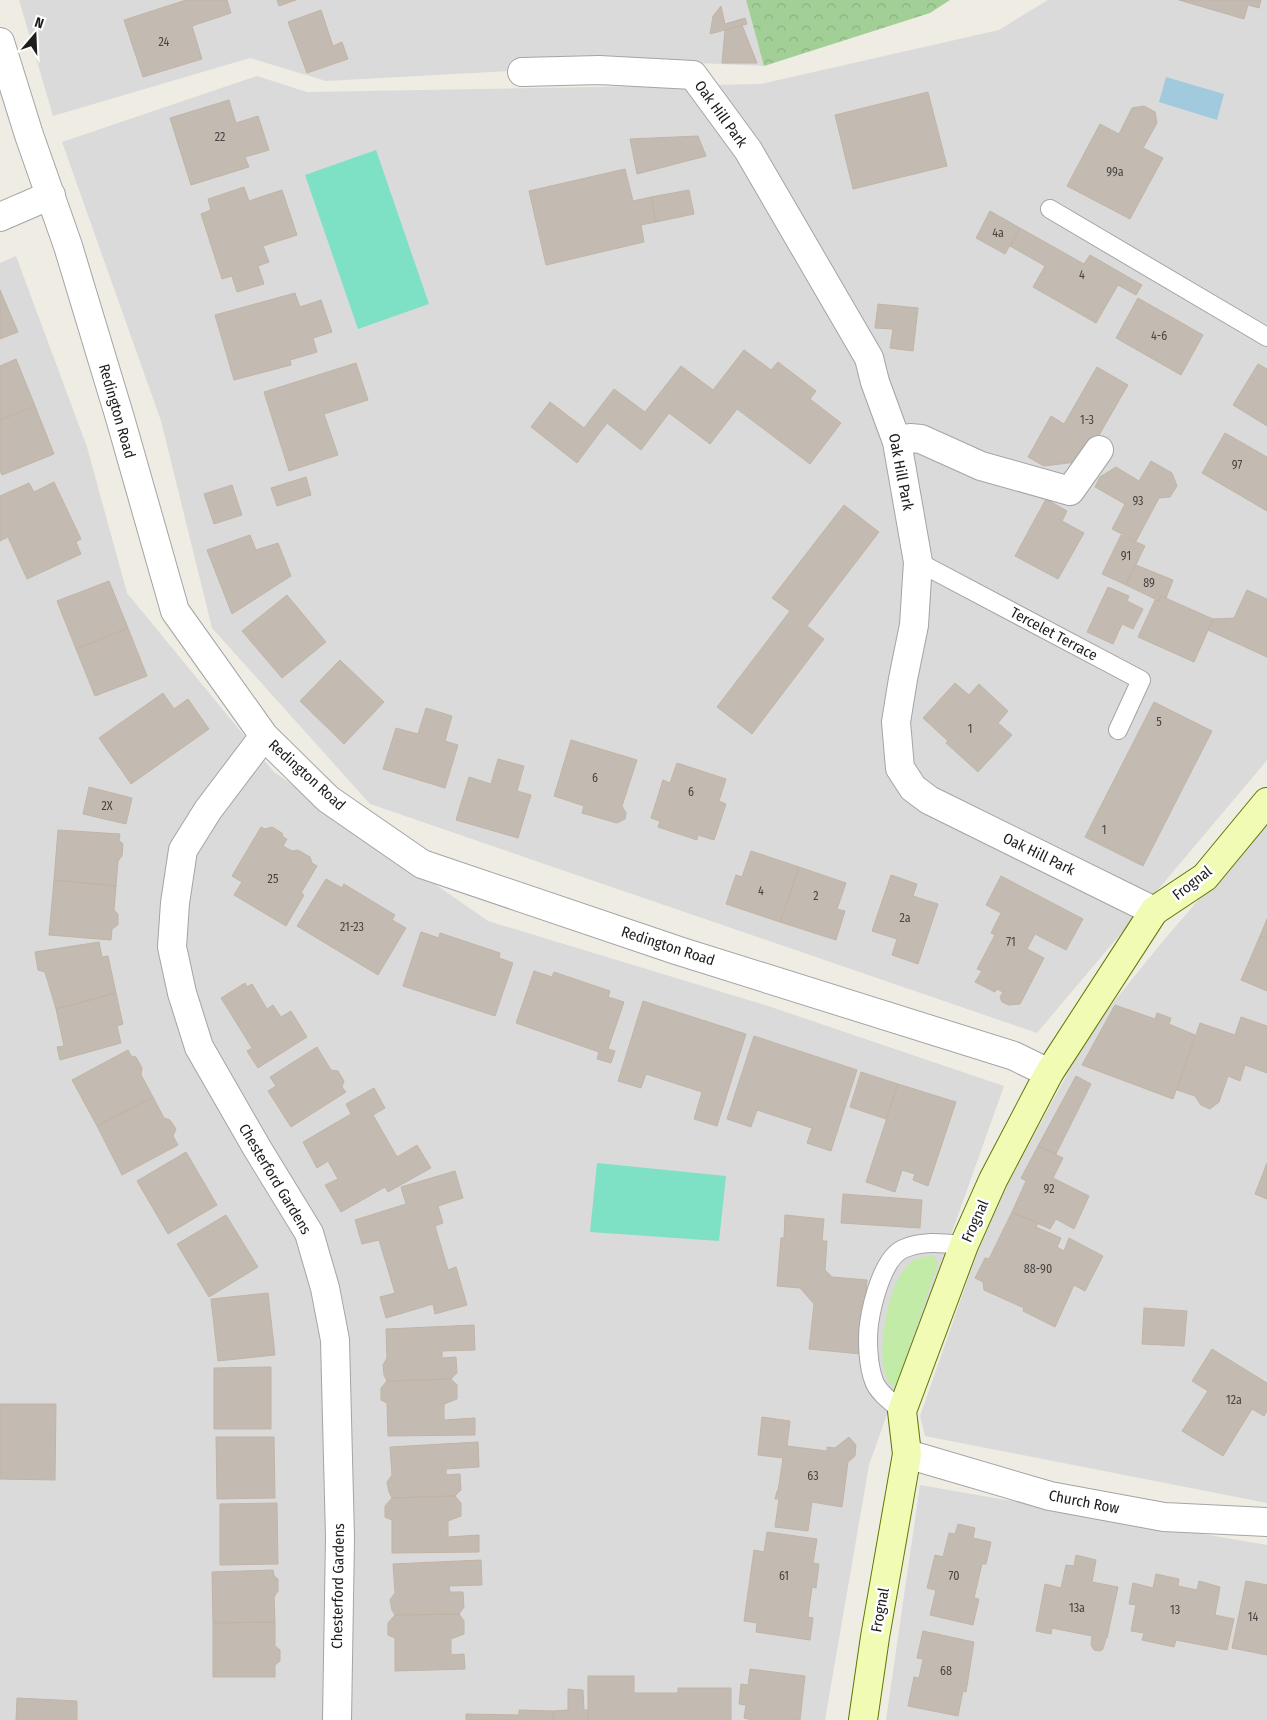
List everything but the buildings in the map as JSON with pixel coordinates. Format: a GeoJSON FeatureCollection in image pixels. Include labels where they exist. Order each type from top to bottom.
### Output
{"type":"FeatureCollection","features":[{"type":"Feature","properties":{"kind":"street","name":"Redington Road"},"geometry":{"type":"LineString","coordinates":[[0,42],[29,135],[68,246],[120,418],[175,611],[264,736],[328,798],[422,864],[679,950],[1014,1056],[1049,1073]]}},
{"type":"Feature","properties":{"kind":"street","name":"Oak Hill Park"},"geometry":{"type":"LineString","coordinates":[[522,72],[599,70],[693,75],[748,150],[869,358],[875,382],[897,442],[918,562],[914,624],[896,722],[900,768],[913,788],[930,800],[1154,912]]}},
{"type":"Feature","properties":{"kind":"street"},"geometry":{"type":"LineString","coordinates":[[0,217],[51,195]]}},
{"type":"Feature","properties":{"kind":"street"},"geometry":{"type":"LineString","coordinates":[[897,442],[910,438],[922,439],[980,466],[1070,491],[1099,450]]}},
{"type":"Feature","properties":{"kind":"street","name":"Chesterford Gardens"},"geometry":{"type":"LineString","coordinates":[[264,736],[208,810],[183,850],[175,903],[172,947],[182,993],[199,1047],[256,1148],[309,1233],[325,1288],[334,1340],[340,1537],[337,1720]]}},
{"type":"Feature","properties":{"kind":"street","name":"Frognal"},"geometry":{"type":"LineString","coordinates":[[864,1720],[875,1638],[907,1454],[902,1412],[964,1244],[993,1180],[1049,1073],[1154,912],[1205,877],[1267,802]]}},
{"type":"Feature","properties":{"kind":"street","name":"Church Row"},"geometry":{"type":"LineString","coordinates":[[907,1454],[1050,1496],[1164,1517],[1267,1522]]}},
{"type":"Feature","properties":{"kind":"lane"},"geometry":{"type":"LineString","coordinates":[[1050,209],[1267,337]]}},
{"type":"Feature","properties":{"kind":"lane","name":"Tercelet Terrace"},"geometry":{"type":"LineString","coordinates":[[918,562],[1141,680],[1118,730]]}},
{"type":"Feature","properties":{"kind":"lane"},"geometry":{"type":"LineString","coordinates":[[902,1412],[880,1392],[874,1383],[870,1368],[869,1325],[876,1290],[889,1262],[902,1249],[932,1242],[964,1244]]}},
{"type":"Feature","properties":{"kind":"shaded area"},"geometry":{"type":"Polygon","coordinates":[[[19,0],[746,0],[764,66],[676,62],[326,81],[250,58],[53,116],[19,0]]]}},
{"type":"Feature","properties":{"kind":"shaded area"},"geometry":{"type":"Polygon","coordinates":[[[1048,0],[1267,0],[1267,760],[1258,771],[1037,1033],[370,804],[212,628],[161,421],[62,142],[257,76],[307,92],[761,84],[999,30],[1048,0]]]}},
{"type":"Feature","properties":{"kind":"shaded area"},"geometry":{"type":"Polygon","coordinates":[[[16,256],[87,447],[127,593],[274,772],[488,921],[765,1005],[1004,1086],[869,1465],[825,1720],[0,1720],[0,263],[16,256]]]}},
{"type":"Feature","properties":{"kind":"shaded area"},"geometry":{"type":"Polygon","coordinates":[[[1267,820],[1267,1503],[925,1436],[920,1416],[989,1219],[1091,1030],[1163,941],[1267,820]]]}},
{"type":"Feature","properties":{"kind":"shaded area"},"geometry":{"type":"Polygon","coordinates":[[[920,1485],[1267,1545],[1267,1720],[886,1720],[920,1485]]]}},
{"type":"Feature","properties":{"kind":"green space"},"geometry":{"type":"Polygon","coordinates":[[[746,0],[950,0],[930,13],[764,66],[746,0]]]}},
{"type":"Feature","properties":{"kind":"green space"},"geometry":{"type":"Polygon","coordinates":[[[376,150],[429,304],[358,329],[305,175],[376,150]]]}},
{"type":"Feature","properties":{"kind":"green space"},"geometry":{"type":"Polygon","coordinates":[[[597,1163],[726,1176],[719,1241],[590,1232],[597,1163]]]}},
{"type":"Feature","properties":{"kind":"green space"},"geometry":{"type":"Polygon","coordinates":[[[933,1255],[938,1263],[896,1387],[889,1383],[883,1366],[882,1353],[885,1325],[892,1295],[903,1270],[911,1262],[933,1255]]]}},
{"type":"Feature","properties":{"kind":"water"},"geometry":{"type":"Polygon","coordinates":[[[1166,77],[1224,94],[1217,120],[1159,102],[1166,77]]]}}]}
